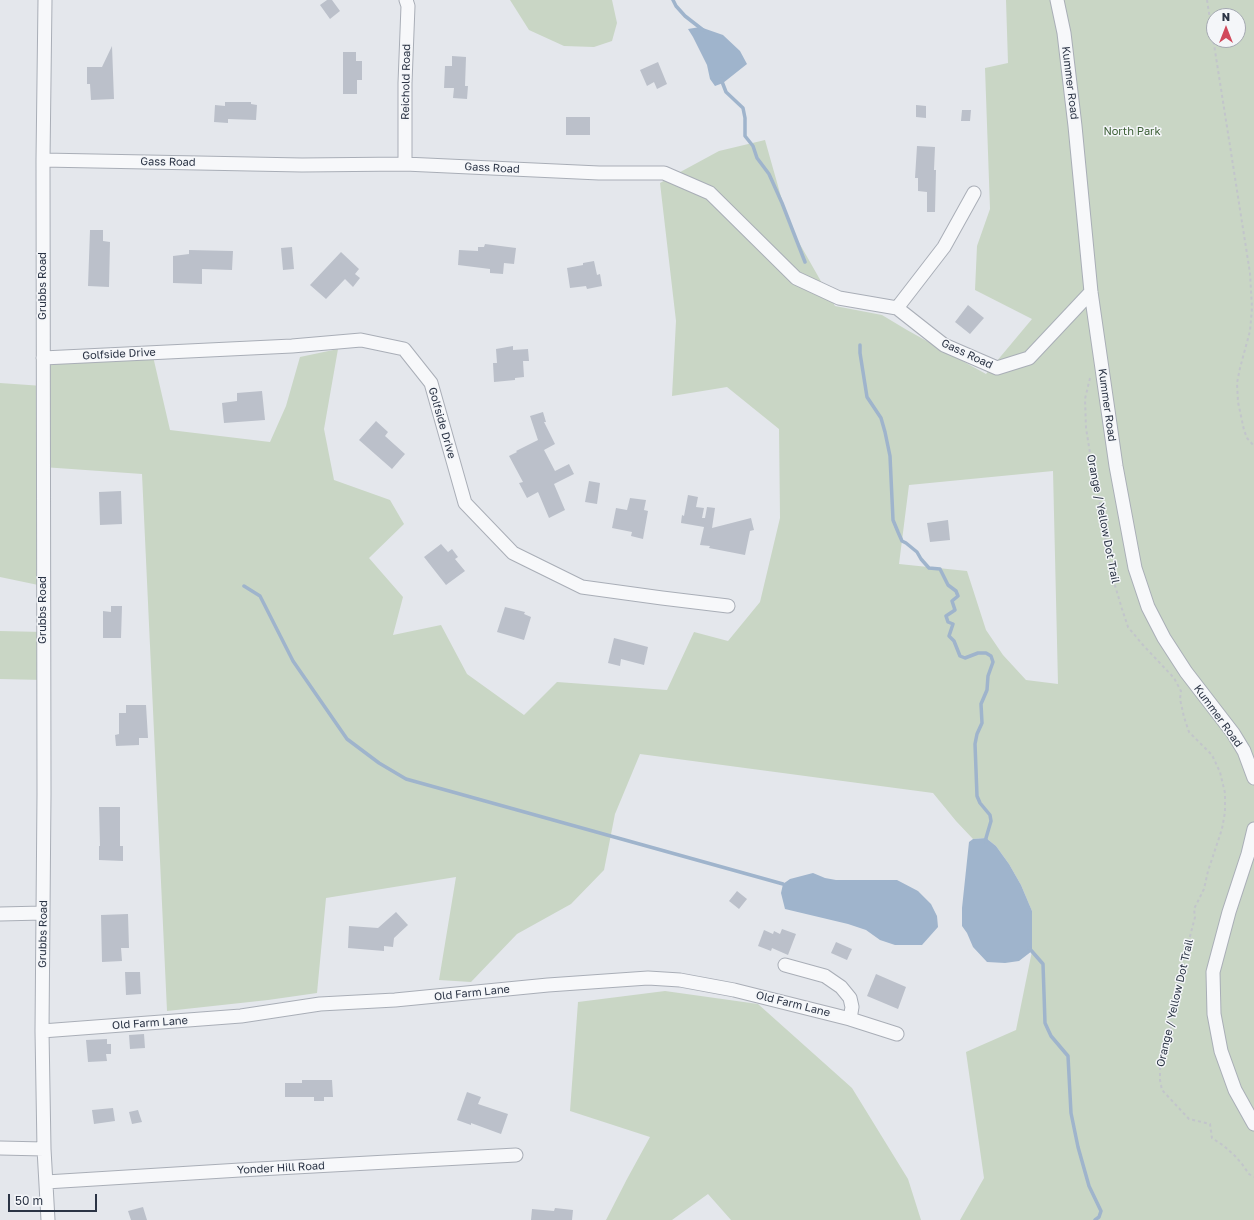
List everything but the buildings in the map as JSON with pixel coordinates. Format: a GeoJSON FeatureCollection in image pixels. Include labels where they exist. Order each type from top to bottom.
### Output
{"type":"FeatureCollection","features":[{"type":"Feature","properties":{"kind":"street","name":"Grubbs Road"},"geometry":{"type":"LineString","coordinates":[[45,0],[43,160],[42,1031],[44,1149],[48,1220]]}},
{"type":"Feature","properties":{"kind":"street","name":"Reichold Road"},"geometry":{"type":"LineString","coordinates":[[405,164],[405,83],[408,6],[406,0]]}},
{"type":"Feature","properties":{"kind":"street","name":"Kummer Road"},"geometry":{"type":"LineString","coordinates":[[1057,0],[1064,33],[1075,126],[1091,292],[1116,466],[1135,568],[1148,607],[1164,638],[1186,672],[1233,733],[1244,751],[1254,778]]}},
{"type":"Feature","properties":{"kind":"street","name":"Gass Road"},"geometry":{"type":"LineString","coordinates":[[43,160],[302,165],[405,164],[599,173],[664,173],[710,193],[796,278],[839,298],[897,308],[944,345],[997,368],[1028,358],[1091,292]]}},
{"type":"Feature","properties":{"kind":"street"},"geometry":{"type":"LineString","coordinates":[[897,308],[944,247],[974,193]]}},
{"type":"Feature","properties":{"kind":"street","name":"Golfside Drive"},"geometry":{"type":"LineString","coordinates":[[43,358],[292,346],[361,340],[404,349],[431,383],[465,503],[514,553],[582,586],[728,606]]}},
{"type":"Feature","properties":{"kind":"street"},"geometry":{"type":"LineString","coordinates":[[1254,829],[1248,854],[1229,912],[1214,972],[1214,1014],[1222,1051],[1235,1090],[1254,1124]]}},
{"type":"Feature","properties":{"kind":"street"},"geometry":{"type":"LineString","coordinates":[[0,914],[43,913]]}},
{"type":"Feature","properties":{"kind":"street"},"geometry":{"type":"LineString","coordinates":[[785,965],[824,976],[842,987],[850,998],[852,1007],[850,1019]]}},
{"type":"Feature","properties":{"kind":"street","name":"Old Farm Lane"},"geometry":{"type":"LineString","coordinates":[[42,1031],[241,1016],[320,1004],[395,1000],[548,985],[648,978],[680,980],[734,990],[850,1019],[897,1034]]}},
{"type":"Feature","properties":{"kind":"street"},"geometry":{"type":"LineString","coordinates":[[0,1148],[44,1149]]}},
{"type":"Feature","properties":{"kind":"street","name":"Yonder Hill Road"},"geometry":{"type":"LineString","coordinates":[[46,1182],[247,1169],[516,1155]]}},
{"type":"Feature","properties":{"kind":"path"},"geometry":{"type":"LineString","coordinates":[[1207,0],[1250,273],[1252,308],[1250,331],[1237,383],[1238,402],[1244,430],[1247,438],[1254,446]]}},
{"type":"Feature","properties":{"kind":"path","name":"Orange / Yellow Dot Trail"},"geometry":{"type":"LineString","coordinates":[[1090,376],[1085,399],[1086,428],[1095,472],[1104,537],[1114,582],[1122,609],[1128,627],[1174,678],[1181,691],[1180,699],[1189,732],[1212,755],[1220,772],[1225,793],[1225,812],[1222,829],[1208,871],[1204,889],[1194,909],[1195,917],[1171,1016],[1172,1026],[1167,1033],[1162,1049],[1160,1066],[1162,1090],[1188,1119],[1210,1124],[1212,1138],[1235,1156],[1249,1174],[1254,1177]]}},
{"type":"Feature","properties":{"kind":"green space"},"geometry":{"type":"Polygon","coordinates":[[[510,0],[612,0],[617,23],[612,41],[594,47],[564,46],[529,30],[510,0]]]}},
{"type":"Feature","properties":{"kind":"green space","name":"North Park"},"geometry":{"type":"Polygon","coordinates":[[[1006,0],[1254,0],[1254,1220],[960,1220],[984,1178],[966,1052],[1016,1030],[1032,951],[1032,911],[1021,885],[1009,864],[996,846],[986,838],[973,839],[933,793],[640,754],[615,814],[604,870],[571,904],[517,934],[471,982],[439,980],[456,877],[326,898],[317,993],[167,1011],[142,474],[43,467],[43,586],[0,577],[0,383],[43,386],[43,358],[152,352],[170,430],[270,442],[286,406],[300,357],[338,349],[324,429],[334,480],[390,500],[404,524],[369,558],[403,597],[393,635],[441,625],[467,674],[524,715],[557,682],[667,690],[694,632],[728,641],[760,602],[780,518],[779,429],[727,387],[672,396],[676,321],[660,183],[719,151],[765,140],[789,225],[835,306],[882,315],[986,374],[1032,319],[975,290],[977,246],[990,209],[985,68],[1008,63],[1006,0]],[[1053,471],[909,485],[899,564],[967,571],[986,630],[1003,655],[1026,680],[1058,684],[1053,471]]]}},
{"type":"Feature","properties":{"kind":"green space"},"geometry":{"type":"Polygon","coordinates":[[[0,631],[43,632],[43,680],[0,679],[0,631]]]}},
{"type":"Feature","properties":{"kind":"green space"},"geometry":{"type":"Polygon","coordinates":[[[665,991],[758,1004],[852,1088],[908,1179],[921,1220],[731,1220],[708,1194],[672,1220],[606,1220],[650,1137],[570,1111],[578,1002],[665,991]]]}},
{"type":"Feature","properties":{"kind":"water"},"geometry":{"type":"Polygon","coordinates":[[[700,27],[723,35],[740,51],[747,64],[723,83],[715,86],[710,79],[707,65],[688,29],[700,27]]]}},
{"type":"Feature","properties":{"kind":"water"},"geometry":{"type":"Polygon","coordinates":[[[986,838],[996,846],[1009,864],[1021,885],[1032,911],[1032,951],[1019,961],[1005,963],[987,962],[973,947],[962,926],[962,908],[969,842],[973,839],[986,838]]]}},
{"type":"Feature","properties":{"kind":"water"},"geometry":{"type":"Polygon","coordinates":[[[813,873],[825,878],[836,880],[897,880],[918,891],[931,904],[937,916],[938,927],[922,945],[895,945],[880,940],[866,930],[848,924],[785,909],[781,893],[783,884],[790,879],[813,873]]]}},
{"type":"Feature","properties":{"kind":"waterway"},"geometry":{"type":"LineString","coordinates":[[673,0],[685,16],[703,30]]}},
{"type":"Feature","properties":{"kind":"waterway"},"geometry":{"type":"LineString","coordinates":[[721,79],[726,92],[743,108],[745,118],[745,136],[753,146],[757,158],[769,174],[805,262]]}},
{"type":"Feature","properties":{"kind":"waterway"},"geometry":{"type":"LineString","coordinates":[[860,345],[867,397],[881,418],[890,456],[893,520],[898,532],[902,541],[917,552],[929,568],[940,569],[948,585],[956,591],[958,596],[952,601],[955,610],[946,616],[948,622],[953,624],[949,636],[954,641],[960,656],[965,658],[978,653],[986,653],[991,656],[993,662],[988,676],[987,690],[981,704],[982,723],[977,734],[975,744],[977,796],[980,803],[990,815],[991,821],[986,842]]}},
{"type":"Feature","properties":{"kind":"waterway"},"geometry":{"type":"LineString","coordinates":[[244,586],[260,596],[293,661],[347,739],[379,763],[406,779],[783,884]]}},
{"type":"Feature","properties":{"kind":"waterway"},"geometry":{"type":"LineString","coordinates":[[1029,948],[1043,964],[1045,1023],[1051,1036],[1068,1056],[1071,1113],[1078,1147],[1089,1186],[1101,1211],[1099,1217],[1095,1220]]}}]}
